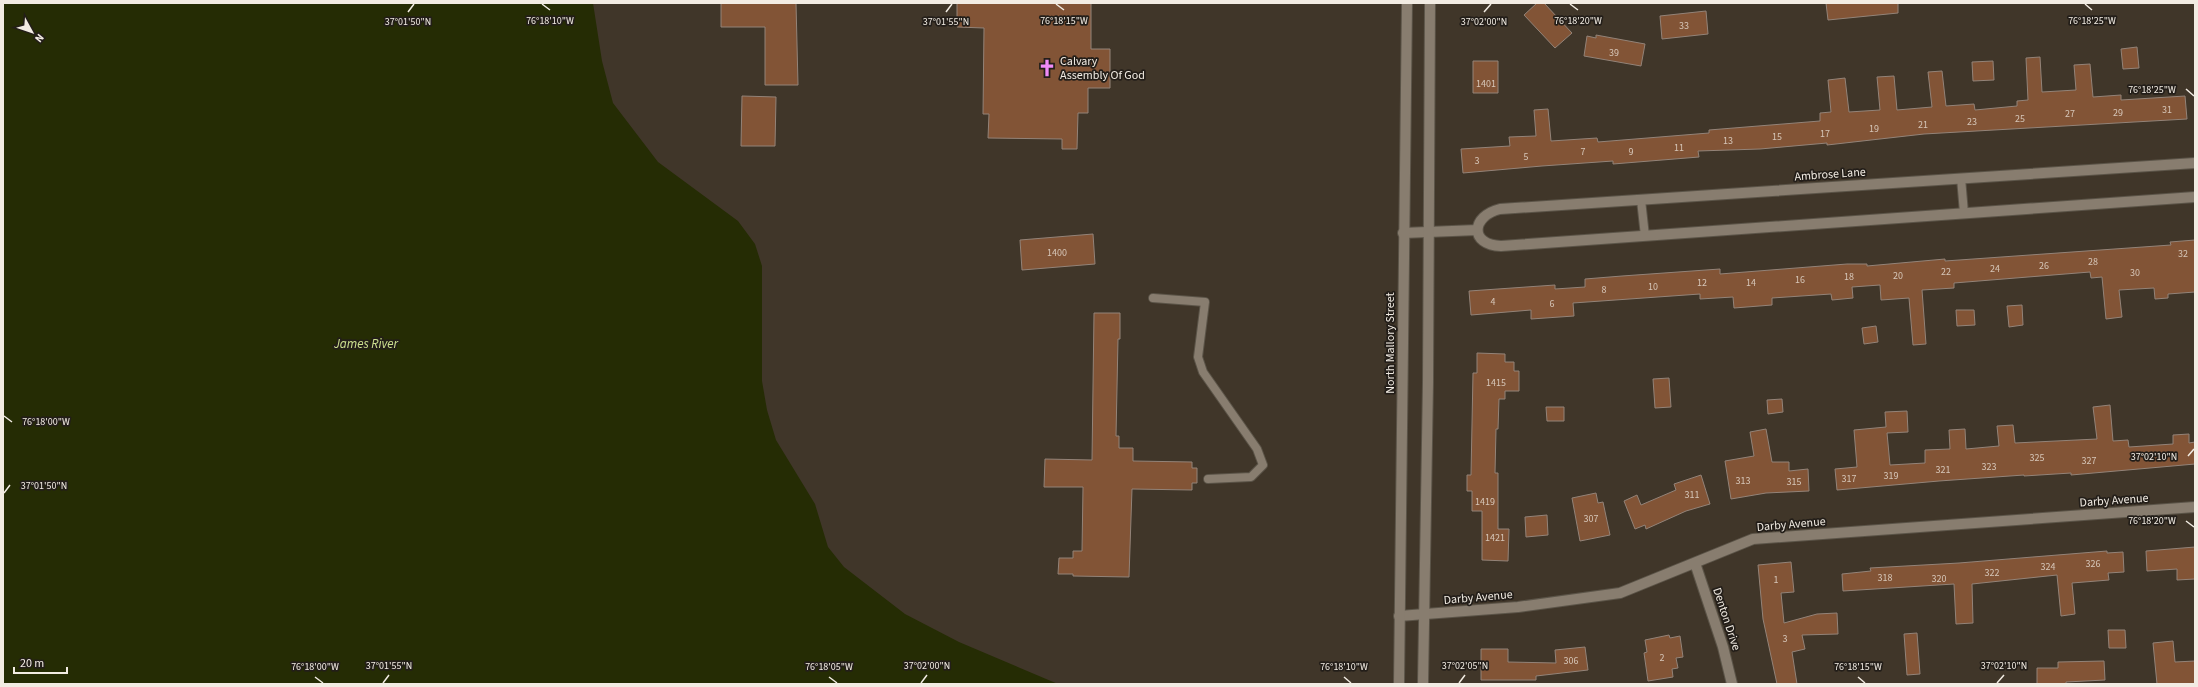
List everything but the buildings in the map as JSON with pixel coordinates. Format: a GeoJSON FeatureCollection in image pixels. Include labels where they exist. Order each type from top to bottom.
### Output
{"type":"FeatureCollection","features":[{"type":"Feature","properties":{"kind":"street","name":"North Mallory Street"},"geometry":{"type":"LineString","coordinates":[[1399,684],[1403,233],[1407,3]]}},
{"type":"Feature","properties":{"kind":"street"},"geometry":{"type":"LineString","coordinates":[[1423,684],[1429,232],[1430,3]]}},
{"type":"Feature","properties":{"kind":"street","name":"Ambrose Lane"},"geometry":{"type":"LineString","coordinates":[[1477,230],[1478,224],[1485,215],[1500,209],[2195,163]]}},
{"type":"Feature","properties":{"kind":"street"},"geometry":{"type":"LineString","coordinates":[[1403,233],[1477,230],[1482,240],[1496,246],[2195,198]]}},
{"type":"Feature","properties":{"kind":"street","name":"Darby Avenue"},"geometry":{"type":"LineString","coordinates":[[1399,616],[1518,607],[1620,593],[1753,539],[2195,507]]}},
{"type":"Feature","properties":{"kind":"street","name":"Denton Drive"},"geometry":{"type":"LineString","coordinates":[[1694,562],[1723,647],[1732,684]]}},
{"type":"Feature","properties":{"kind":"lane"},"geometry":{"type":"LineString","coordinates":[[1961,178],[1964,213]]}},
{"type":"Feature","properties":{"kind":"lane"},"geometry":{"type":"LineString","coordinates":[[1641,200],[1644,236]]}},
{"type":"Feature","properties":{"kind":"lane"},"geometry":{"type":"LineString","coordinates":[[1154,298],[1204,302],[1198,357],[1203,372],[1256,449],[1262,465],[1251,477],[1208,479]]}},
{"type":"Feature","properties":{"kind":"water","name":"James River"},"geometry":{"type":"Polygon","coordinates":[[[3,3],[593,3],[602,61],[613,103],[658,162],[738,221],[755,244],[762,266],[762,381],[767,410],[776,440],[815,504],[828,547],[844,567],[905,614],[959,642],[1058,684],[3,684],[3,3]]]}},
{"type":"Feature","properties":{"kind":"place","name":"Calvary Assembly Of God"},"geometry":{"type":"Point","coordinates":[1047,68]}}]}
